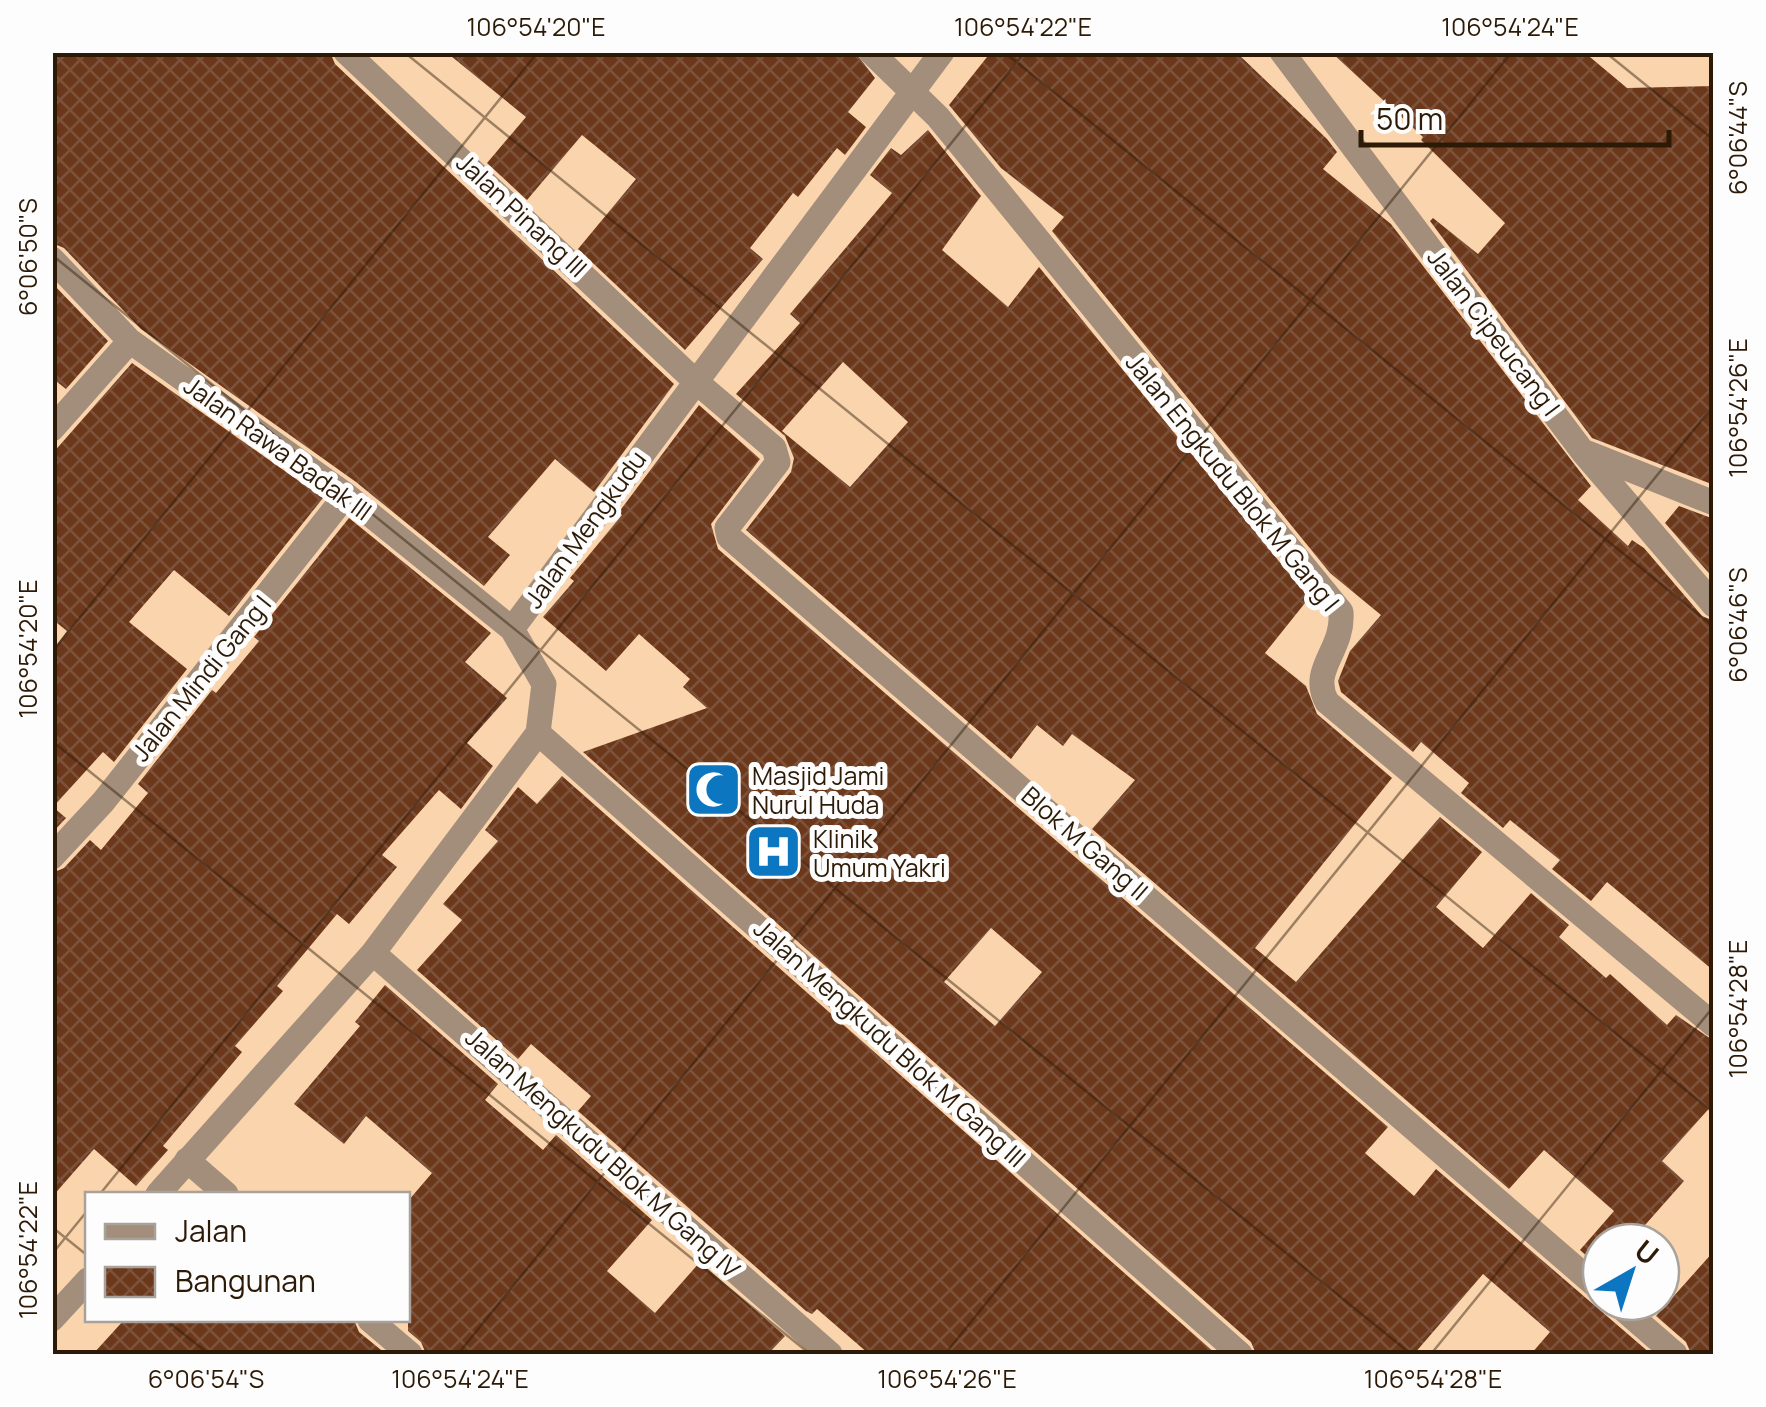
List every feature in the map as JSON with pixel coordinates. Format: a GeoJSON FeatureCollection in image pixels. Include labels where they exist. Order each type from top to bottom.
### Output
{"type":"FeatureCollection","features":[{"type":"Feature","properties":{"kind":"street","name":"Jalan Pinang III"},"geometry":{"type":"LineString","coordinates":[[346,52],[694,380]]}},
{"type":"Feature","properties":{"kind":"street","name":"Jalan Engkudu Blok M Gang I"},"geometry":{"type":"LineString","coordinates":[[871,52],[938,118],[1341,612],[1338,647],[1320,674],[1320,688],[1327,702],[1714,1026]]}},
{"type":"Feature","properties":{"kind":"street","name":"Jalan Mengkudu"},"geometry":{"type":"LineString","coordinates":[[538,733],[544,684],[512,628],[942,52]]}},
{"type":"Feature","properties":{"kind":"street","name":"Jalan Cipeucang I"},"geometry":{"type":"LineString","coordinates":[[1282,52],[1584,452],[1714,605]]}},
{"type":"Feature","properties":{"kind":"street","name":"Jalan Rawa Badak III"},"geometry":{"type":"LineString","coordinates":[[52,259],[130,341],[346,495],[512,628]]}},
{"type":"Feature","properties":{"kind":"street"},"geometry":{"type":"LineString","coordinates":[[52,430],[130,341]]}},
{"type":"Feature","properties":{"kind":"street","name":"Blok M Gang II"},"geometry":{"type":"LineString","coordinates":[[694,380],[774,448],[778,462],[726,528],[729,536],[1581,1273]]}},
{"type":"Feature","properties":{"kind":"street"},"geometry":{"type":"LineString","coordinates":[[1584,452],[1714,504]]}},
{"type":"Feature","properties":{"kind":"street","name":"Jalan Mindi Gang I"},"geometry":{"type":"LineString","coordinates":[[52,857],[103,802],[346,495]]}},
{"type":"Feature","properties":{"kind":"street"},"geometry":{"type":"LineString","coordinates":[[160,1192],[372,954],[538,733]]}},
{"type":"Feature","properties":{"kind":"street","name":"Jalan Mengkudu Blok M Gang III"},"geometry":{"type":"LineString","coordinates":[[538,733],[1240,1354]]}},
{"type":"Feature","properties":{"kind":"street","name":"Jalan Mengkudu Blok M Gang IV"},"geometry":{"type":"LineString","coordinates":[[372,954],[830,1354]]}},
{"type":"Feature","properties":{"kind":"street"},"geometry":{"type":"LineString","coordinates":[[187,1160],[224,1192]]}},
{"type":"Feature","properties":{"kind":"street"},"geometry":{"type":"LineString","coordinates":[[52,1319],[85,1283]]}},
{"type":"Feature","properties":{"kind":"street"},"geometry":{"type":"LineString","coordinates":[[372,1322],[410,1354]]}},
{"type":"Feature","properties":{"kind":"street"},"geometry":{"type":"LineString","coordinates":[[1638,1322],[1675,1354]]}},
{"type":"Feature","properties":{"kind":"building"},"geometry":{"type":"Polygon","coordinates":[[[52,52],[330,52],[335,64],[674,384],[594,492],[555,459],[488,537],[510,555],[484,586],[356,482],[141,329],[64,248],[52,243],[52,52]]]}},
{"type":"Feature","properties":{"kind":"building"},"geometry":{"type":"Polygon","coordinates":[[[446,52],[855,52],[875,78],[848,112],[866,127],[845,155],[837,148],[798,197],[793,193],[750,248],[763,259],[685,350],[578,249],[636,179],[582,135],[527,200],[487,163],[526,117],[446,52]]]}},
{"type":"Feature","properties":{"kind":"building"},"geometry":{"type":"Polygon","coordinates":[[[991,52],[1236,52],[1337,152],[1323,169],[1391,224],[1591,486],[1578,500],[1628,546],[1632,540],[1644,548],[1702,616],[1714,621],[1714,971],[1607,882],[1591,901],[1552,869],[1560,860],[1510,820],[1503,828],[1461,793],[1469,783],[1421,742],[1413,752],[1341,692],[1338,681],[1350,651],[1381,615],[1330,573],[1052,231],[1064,217],[1001,168],[949,105],[991,52]]]}},
{"type":"Feature","properties":{"kind":"building"},"geometry":{"type":"Polygon","coordinates":[[[1331,52],[1584,52],[1627,88],[1714,86],[1714,485],[1592,438],[1430,221],[1433,218],[1478,254],[1505,223],[1421,140],[1423,137],[1331,52]]]}},
{"type":"Feature","properties":{"kind":"building"},"geometry":{"type":"Polygon","coordinates":[[[928,130],[981,196],[942,250],[1008,307],[1039,267],[1309,598],[1265,653],[1306,686],[1317,714],[1392,778],[1255,948],[1296,982],[1440,817],[1482,852],[1436,907],[1483,948],[1531,893],[1569,925],[1559,937],[1606,978],[1610,974],[1667,1025],[1676,1015],[1714,1041],[1714,1103],[1662,1161],[1684,1181],[1648,1222],[1604,1222],[1614,1211],[1544,1150],[1509,1189],[1092,829],[1135,780],[1072,734],[1063,746],[1037,725],[1011,759],[746,530],[791,472],[794,458],[785,436],[736,394],[800,323],[790,314],[892,193],[870,175],[891,148],[901,155],[928,130]],[[843,362],[782,431],[850,487],[908,422],[843,362]]]}},
{"type":"Feature","properties":{"kind":"building"},"geometry":{"type":"Polygon","coordinates":[[[52,283],[108,341],[66,389],[52,378],[52,283]]]}},
{"type":"Feature","properties":{"kind":"building"},"geometry":{"type":"Polygon","coordinates":[[[132,363],[323,498],[229,616],[174,570],[129,622],[187,669],[114,762],[103,752],[53,807],[66,818],[52,833],[53,650],[67,631],[52,619],[52,454],[132,363]]]}},
{"type":"Feature","properties":{"kind":"building"},"geometry":{"type":"Polygon","coordinates":[[[699,405],[760,459],[711,524],[718,549],[1388,1127],[1365,1153],[1414,1196],[1436,1169],[1581,1294],[1581,1322],[1614,1322],[1651,1354],[1531,1354],[1550,1332],[1483,1274],[1414,1354],[1256,1354],[1251,1342],[583,752],[707,708],[683,687],[690,679],[639,634],[606,671],[543,617],[622,515],[619,512],[699,405]],[[991,928],[944,982],[995,1026],[1042,972],[991,928]]]}},
{"type":"Feature","properties":{"kind":"building"},"geometry":{"type":"Polygon","coordinates":[[[1679,506],[1714,519],[1714,579],[1665,523],[1679,506]]]}},
{"type":"Feature","properties":{"kind":"building"},"geometry":{"type":"Polygon","coordinates":[[[349,518],[491,633],[465,662],[507,698],[467,743],[493,766],[461,809],[439,790],[382,855],[397,867],[349,924],[337,914],[277,986],[283,991],[235,1046],[242,1052],[163,1146],[168,1150],[136,1186],[94,1149],[52,1197],[52,873],[64,868],[90,840],[101,850],[148,793],[138,784],[212,690],[216,693],[259,641],[254,637],[349,518]]]}},
{"type":"Feature","properties":{"kind":"building"},"geometry":{"type":"Polygon","coordinates":[[[562,776],[1216,1354],[869,1354],[817,1309],[812,1314],[806,1311],[578,1111],[591,1096],[531,1044],[518,1059],[417,970],[462,920],[443,904],[498,841],[485,830],[518,787],[537,804],[562,776]]]}},
{"type":"Feature","properties":{"kind":"building"},"geometry":{"type":"Polygon","coordinates":[[[385,985],[498,1084],[485,1100],[543,1150],[556,1135],[652,1220],[607,1271],[655,1313],[700,1262],[785,1336],[768,1354],[426,1354],[421,1342],[408,1331],[410,1199],[432,1173],[366,1116],[344,1144],[294,1104],[360,1026],[355,1022],[385,985]]]}},
{"type":"Feature","properties":{"kind":"building"},"geometry":{"type":"Polygon","coordinates":[[[1714,1251],[1714,1354],[1691,1354],[1686,1342],[1663,1322],[1681,1322],[1681,1288],[1714,1251]]]}},
{"type":"Feature","properties":{"kind":"building"},"geometry":{"type":"Polygon","coordinates":[[[122,1322],[355,1322],[359,1332],[386,1354],[93,1354],[122,1322]]]}},
{"type":"Feature","properties":{"kind":"place","name":"Masjid Jami Nurul Huda"},"geometry":{"type":"Point","coordinates":[713,789]}},
{"type":"Feature","properties":{"kind":"place","name":"Klinik Umum Yakri"},"geometry":{"type":"Point","coordinates":[774,852]}}]}
